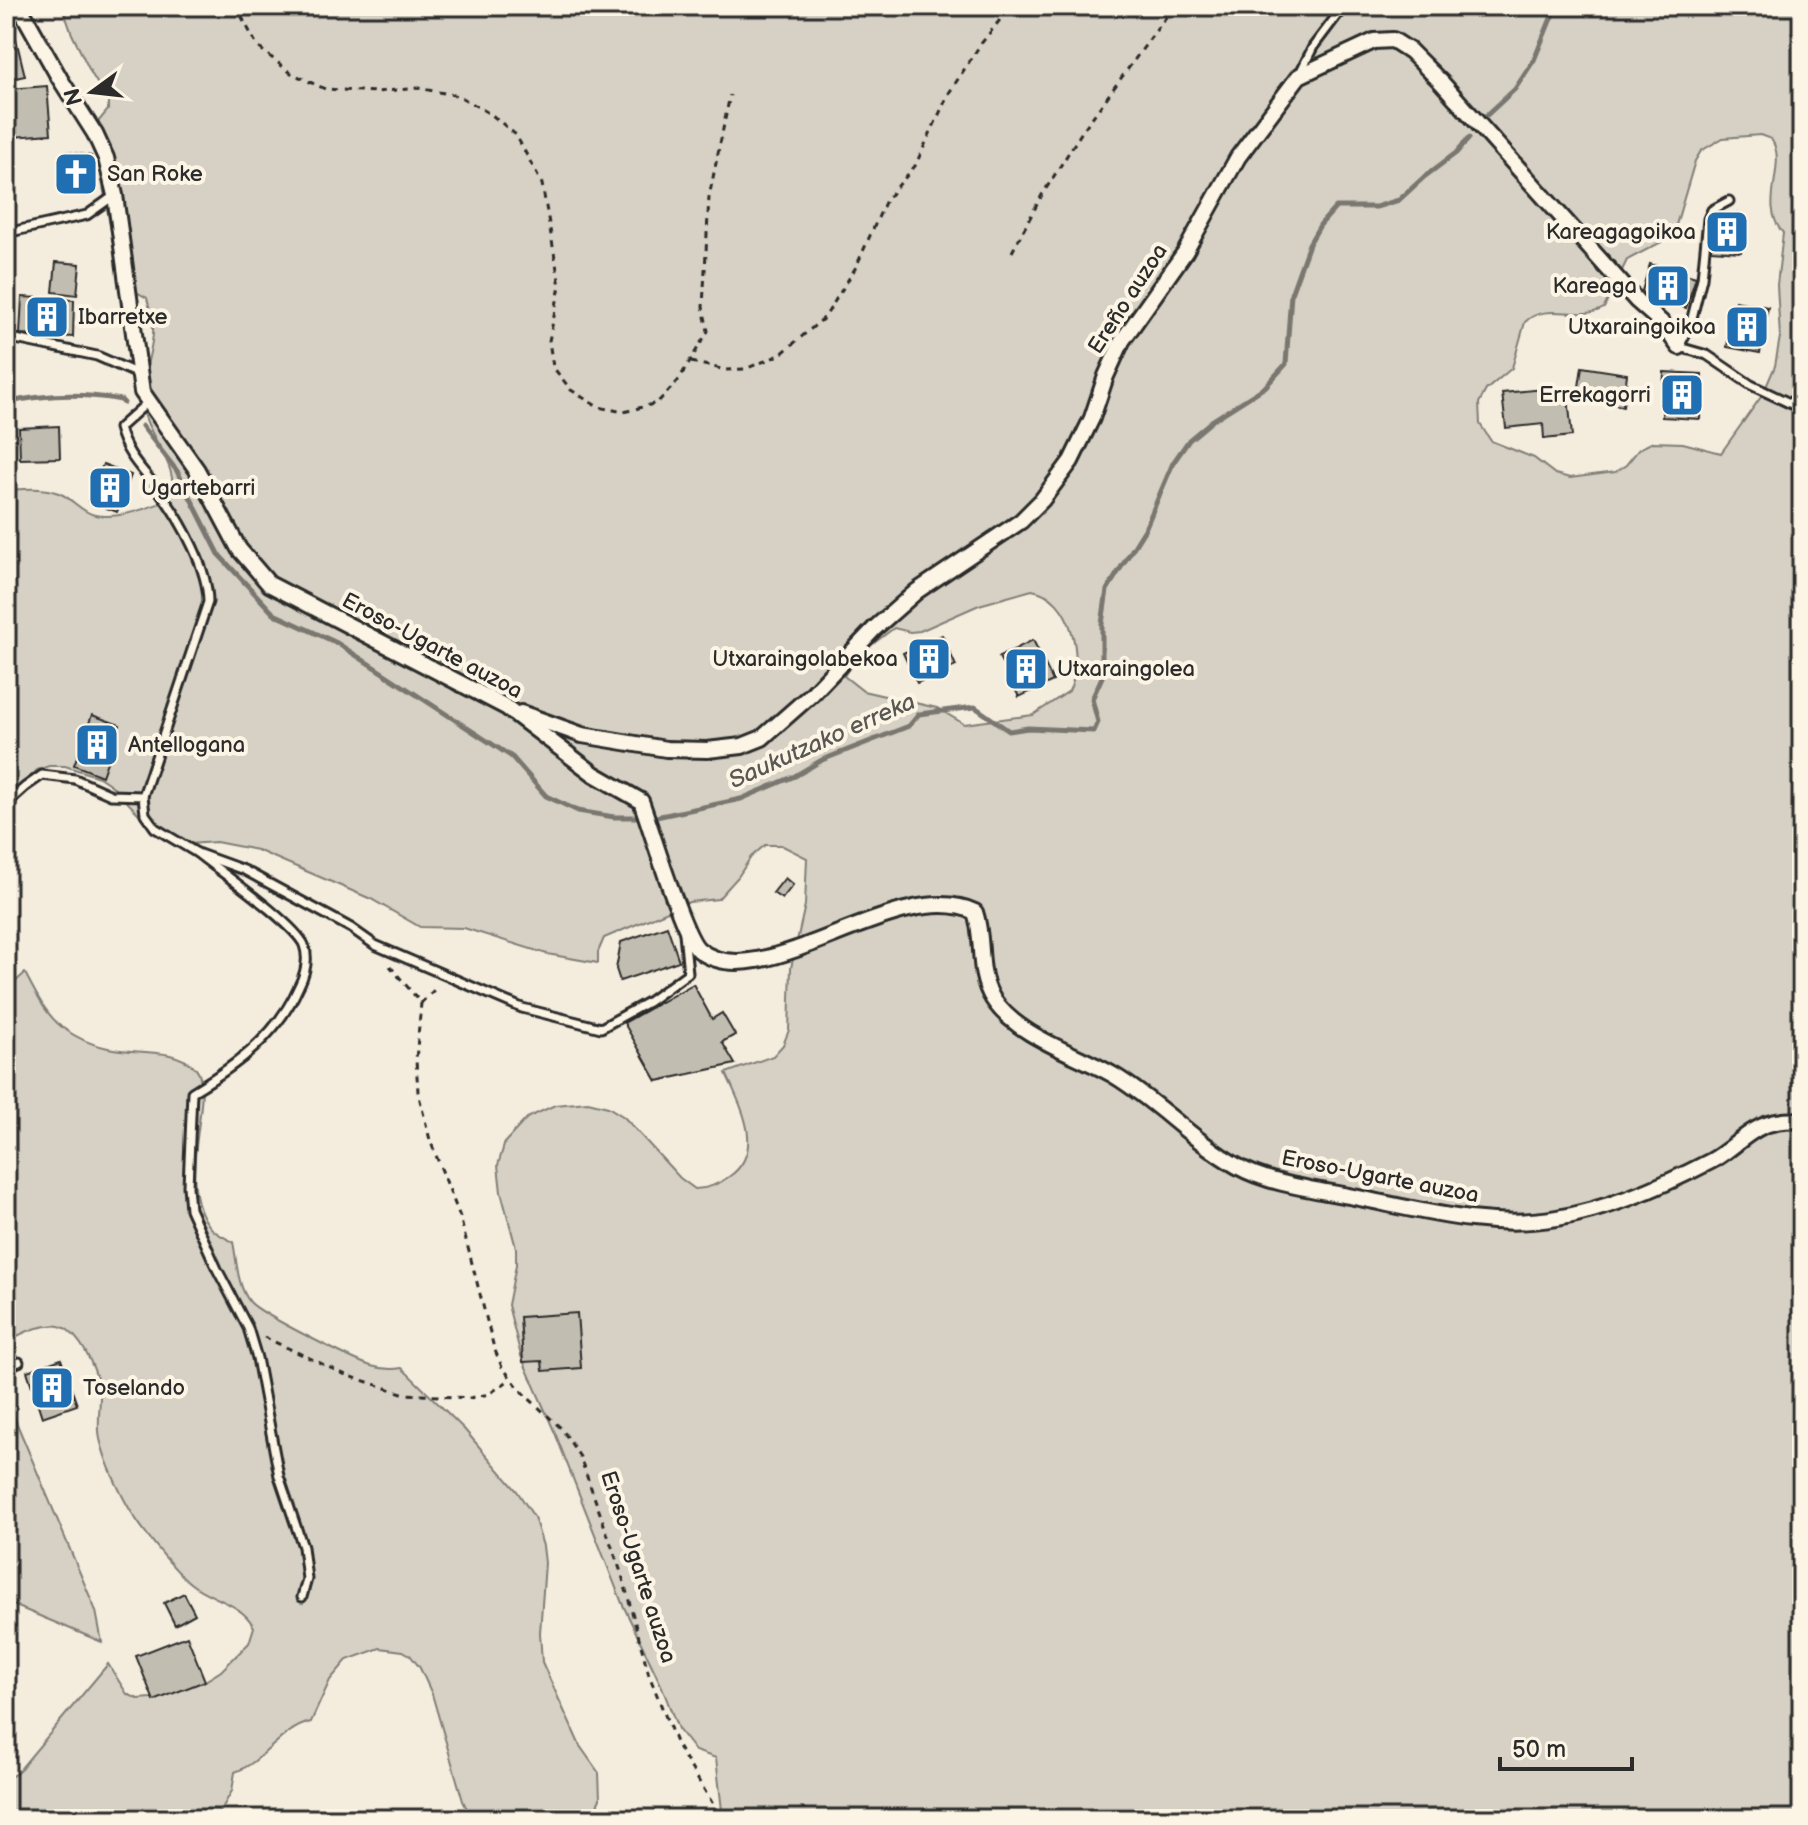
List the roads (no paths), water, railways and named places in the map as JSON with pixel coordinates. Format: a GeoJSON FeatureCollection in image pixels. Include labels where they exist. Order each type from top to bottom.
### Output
{"type":"FeatureCollection","features":[{"type":"Feature","properties":{"kind":"street","name":"Eroso-Ugarte auzoa"},"geometry":{"type":"LineString","coordinates":[[19,6],[106,158],[115,195],[142,392],[197,470],[239,549],[269,584],[506,707],[594,774],[641,801],[684,926],[698,949],[720,960],[761,961],[867,921],[921,907],[960,905],[975,912],[980,925],[984,981],[994,1002],[1028,1032],[1115,1076],[1238,1167],[1293,1185],[1449,1216],[1506,1223],[1556,1218],[1595,1209],[1684,1175],[1716,1159],[1770,1123],[1802,1120]]}},
{"type":"Feature","properties":{"kind":"street","name":"Ereño auzoa"},"geometry":{"type":"LineString","coordinates":[[506,707],[582,735],[666,749],[707,750],[742,746],[762,738],[812,694],[875,628],[917,591],[1021,521],[1042,500],[1071,461],[1092,418],[1122,341],[1185,252],[1238,157],[1299,76],[1374,41],[1393,40],[1410,51],[1442,83],[1637,301],[1661,322],[1679,347]]}},
{"type":"Feature","properties":{"kind":"lane"},"geometry":{"type":"LineString","coordinates":[[1299,76],[1313,47],[1344,6]]}},
{"type":"Feature","properties":{"kind":"lane"},"geometry":{"type":"LineString","coordinates":[[6,229],[15,231],[87,215],[115,195]]}},
{"type":"Feature","properties":{"kind":"lane"},"geometry":{"type":"LineString","coordinates":[[1729,201],[1712,210],[1708,219],[1702,278],[1690,326],[1679,347],[1707,355],[1751,385],[1802,409]]}},
{"type":"Feature","properties":{"kind":"lane"},"geometry":{"type":"LineString","coordinates":[[6,337],[97,356],[138,374]]}},
{"type":"Feature","properties":{"kind":"lane"},"geometry":{"type":"LineString","coordinates":[[6,804],[42,775],[75,779],[111,795],[143,796],[208,602],[208,586],[192,546],[164,496],[124,449],[119,428],[148,402]]}},
{"type":"Feature","properties":{"kind":"lane","name":"Eroso-Ugarte auzoa"},"geometry":{"type":"LineString","coordinates":[[143,796],[145,814],[155,828],[197,853],[288,925],[304,945],[306,970],[291,1005],[262,1042],[230,1069],[192,1092],[188,1186],[190,1209],[250,1336],[257,1358],[279,1476],[303,1547],[307,1579],[302,1597]]}},
{"type":"Feature","properties":{"kind":"lane","name":"Eroso-Ugarte auzoa"},"geometry":{"type":"LineString","coordinates":[[197,853],[244,870],[370,941],[451,978],[522,1008],[601,1028],[648,1002],[688,973],[684,926]]}},
{"type":"Feature","properties":{"kind":"lane"},"geometry":{"type":"LineString","coordinates":[[6,1367],[19,1362]]}},
{"type":"Feature","properties":{"kind":"waterway","name":"Saukutzako erreka"},"geometry":{"type":"LineString","coordinates":[[1487,115],[1515,89],[1534,60],[1556,6]]}},
{"type":"Feature","properties":{"kind":"waterway","name":"Saukutzako erreka"},"geometry":{"type":"LineString","coordinates":[[656,817],[741,799],[795,776],[822,760],[909,726],[919,714],[975,707],[1009,731],[1028,728],[1094,731],[1098,722],[1092,699],[1102,677],[1102,624],[1107,590],[1145,529],[1173,463],[1189,440],[1213,420],[1265,387],[1286,364],[1291,294],[1309,244],[1320,225],[1336,207],[1376,207],[1399,200],[1456,153],[1469,138]]}},
{"type":"Feature","properties":{"kind":"waterway","name":"Saukutzako erreka"},"geometry":{"type":"LineString","coordinates":[[6,403],[64,396],[92,396],[124,403]]}},
{"type":"Feature","properties":{"kind":"waterway","name":"Saukutzako erreka"},"geometry":{"type":"LineString","coordinates":[[142,426],[177,471],[220,556],[274,614],[337,643],[512,757],[546,796],[578,811],[614,817],[641,817]]}},
{"type":"Feature","properties":{"kind":"place","name":"San Roke"},"geometry":{"type":"Point","coordinates":[76,174]}},
{"type":"Feature","properties":{"kind":"place","name":"Kareagagoikoa"},"geometry":{"type":"Point","coordinates":[1727,232]}},
{"type":"Feature","properties":{"kind":"place","name":"Kareaga"},"geometry":{"type":"Point","coordinates":[1668,286]}},
{"type":"Feature","properties":{"kind":"place","name":"Ibarretxe"},"geometry":{"type":"Point","coordinates":[47,317]}},
{"type":"Feature","properties":{"kind":"place","name":"Utxaraingoikoa"},"geometry":{"type":"Point","coordinates":[1747,327]}},
{"type":"Feature","properties":{"kind":"place","name":"Errekagorri"},"geometry":{"type":"Point","coordinates":[1682,395]}},
{"type":"Feature","properties":{"kind":"place","name":"Ugartebarri"},"geometry":{"type":"Point","coordinates":[110,488]}},
{"type":"Feature","properties":{"kind":"place","name":"Utxaraingolabekoa"},"geometry":{"type":"Point","coordinates":[929,659]}},
{"type":"Feature","properties":{"kind":"place","name":"Utxaraingolea"},"geometry":{"type":"Point","coordinates":[1026,669]}},
{"type":"Feature","properties":{"kind":"place","name":"Antellogana"},"geometry":{"type":"Point","coordinates":[97,745]}},
{"type":"Feature","properties":{"kind":"place","name":"Toselando"},"geometry":{"type":"Point","coordinates":[52,1388]}}]}
